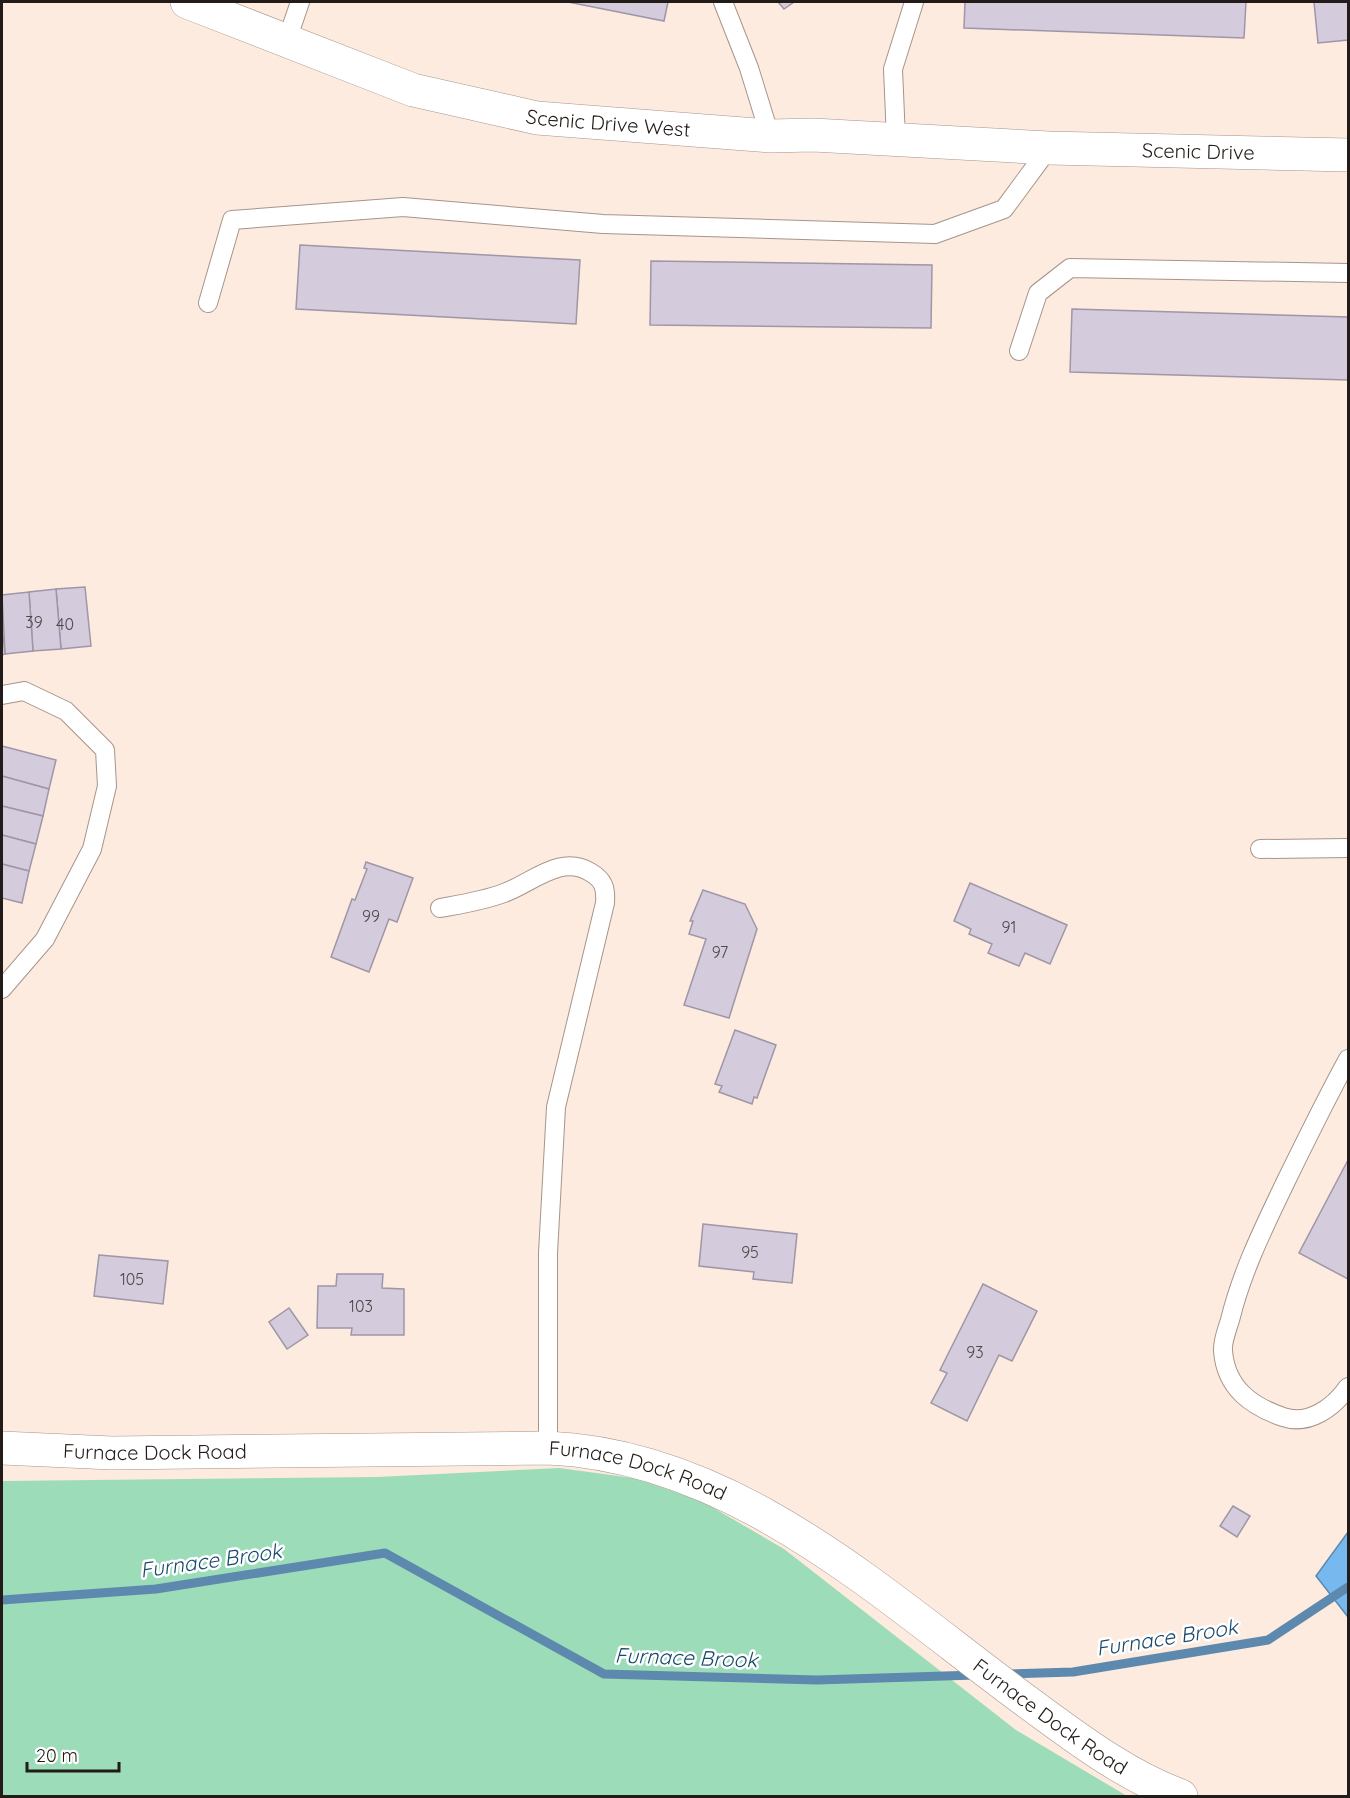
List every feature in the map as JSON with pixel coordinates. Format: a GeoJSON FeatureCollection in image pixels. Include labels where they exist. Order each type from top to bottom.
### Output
{"type":"FeatureCollection","features":[{"type":"Feature","properties":{"kind":"street","name":"Scenic Drive West"},"geometry":{"type":"LineString","coordinates":[[186,2],[413,90],[537,118],[770,136],[813,135],[1049,148]]}},
{"type":"Feature","properties":{"kind":"street","name":"Scenic Drive"},"geometry":{"type":"LineString","coordinates":[[1049,148],[1348,155]]}},
{"type":"Feature","properties":{"kind":"street","name":"Furnace Dock Road"},"geometry":{"type":"LineString","coordinates":[[2,1448],[112,1453],[548,1448],[588,1451],[648,1463],[692,1478],[770,1516],[837,1561],[1071,1734],[1119,1765],[1181,1797]]}},
{"type":"Feature","properties":{"kind":"lane"},"geometry":{"type":"LineString","coordinates":[[287,40],[300,2]]}},
{"type":"Feature","properties":{"kind":"lane"},"geometry":{"type":"LineString","coordinates":[[723,2],[749,68],[770,136]]}},
{"type":"Feature","properties":{"kind":"lane"},"geometry":{"type":"LineString","coordinates":[[896,139],[893,69],[914,2]]}},
{"type":"Feature","properties":{"kind":"lane"},"geometry":{"type":"LineString","coordinates":[[208,303],[232,220],[403,207],[603,224],[935,234],[1004,208],[1049,148]]}},
{"type":"Feature","properties":{"kind":"lane"},"geometry":{"type":"LineString","coordinates":[[1019,351],[1038,293],[1070,268],[1348,273]]}},
{"type":"Feature","properties":{"kind":"lane"},"geometry":{"type":"LineString","coordinates":[[2,695],[24,691],[66,711],[105,750],[107,786],[92,849],[45,939],[2,989]]}},
{"type":"Feature","properties":{"kind":"lane"},"geometry":{"type":"LineString","coordinates":[[1260,849],[1348,848]]}},
{"type":"Feature","properties":{"kind":"lane"},"geometry":{"type":"LineString","coordinates":[[440,908],[481,901],[508,892],[552,869],[568,865],[585,869],[599,877],[606,888],[605,903],[556,1107],[548,1253],[548,1448]]}},
{"type":"Feature","properties":{"kind":"lane"},"geometry":{"type":"LineString","coordinates":[[1348,1059],[1249,1260],[1223,1349],[1227,1370],[1241,1393],[1258,1409],[1289,1420],[1316,1416],[1337,1403],[1348,1387]]}},
{"type":"Feature","properties":{"kind":"green space"},"geometry":{"type":"Polygon","coordinates":[[[559,1468],[633,1478],[700,1500],[784,1549],[1016,1730],[1127,1796],[2,1796],[2,1481],[377,1477],[559,1468]]]}},
{"type":"Feature","properties":{"kind":"water"},"geometry":{"type":"Polygon","coordinates":[[[1348,1532],[1348,1617],[1316,1576],[1348,1532]]]}},
{"type":"Feature","properties":{"kind":"building"},"geometry":{"type":"Polygon","coordinates":[[[568,2],[668,2],[664,21],[568,2]]]}},
{"type":"Feature","properties":{"kind":"building"},"geometry":{"type":"Polygon","coordinates":[[[778,2],[794,2],[784,9],[778,2]]]}},
{"type":"Feature","properties":{"kind":"building"},"geometry":{"type":"Polygon","coordinates":[[[965,2],[1246,2],[1244,38],[964,28],[965,2]]]}},
{"type":"Feature","properties":{"kind":"building"},"geometry":{"type":"Polygon","coordinates":[[[1314,2],[1348,2],[1348,40],[1318,43],[1314,2]]]}},
{"type":"Feature","properties":{"kind":"building"},"geometry":{"type":"Polygon","coordinates":[[[300,245],[580,260],[576,324],[296,309],[300,245]]]}},
{"type":"Feature","properties":{"kind":"building"},"geometry":{"type":"Polygon","coordinates":[[[651,261],[932,265],[931,328],[650,325],[651,261]]]}},
{"type":"Feature","properties":{"kind":"building"},"geometry":{"type":"Polygon","coordinates":[[[1072,309],[1348,317],[1348,380],[1070,372],[1072,309]]]}},
{"type":"Feature","properties":{"kind":"building"},"geometry":{"type":"Polygon","coordinates":[[[85,587],[91,646],[61,649],[56,589],[85,587]]]}},
{"type":"Feature","properties":{"kind":"building"},"geometry":{"type":"Polygon","coordinates":[[[56,589],[61,649],[33,651],[29,592],[56,589]]]}},
{"type":"Feature","properties":{"kind":"building"},"geometry":{"type":"Polygon","coordinates":[[[29,592],[33,651],[5,654],[2,595],[29,592]]]}},
{"type":"Feature","properties":{"kind":"building"},"geometry":{"type":"Polygon","coordinates":[[[2,626],[5,654],[2,655],[2,626]]]}},
{"type":"Feature","properties":{"kind":"building"},"geometry":{"type":"Polygon","coordinates":[[[2,746],[56,760],[49,789],[2,776],[2,746]]]}},
{"type":"Feature","properties":{"kind":"building"},"geometry":{"type":"Polygon","coordinates":[[[2,776],[49,789],[43,816],[2,806],[2,776]]]}},
{"type":"Feature","properties":{"kind":"building"},"geometry":{"type":"Polygon","coordinates":[[[2,806],[43,816],[36,844],[2,835],[2,806]]]}},
{"type":"Feature","properties":{"kind":"building"},"geometry":{"type":"Polygon","coordinates":[[[2,835],[36,844],[29,871],[2,864],[2,835]]]}},
{"type":"Feature","properties":{"kind":"building"},"geometry":{"type":"Polygon","coordinates":[[[366,862],[413,878],[397,922],[389,919],[369,972],[331,957],[352,899],[355,900],[367,869],[364,868],[366,862]]]}},
{"type":"Feature","properties":{"kind":"building"},"geometry":{"type":"Polygon","coordinates":[[[2,864],[29,871],[22,903],[2,898],[2,864]]]}},
{"type":"Feature","properties":{"kind":"building"},"geometry":{"type":"Polygon","coordinates":[[[970,883],[1067,925],[1050,964],[1025,953],[1019,966],[988,953],[992,944],[969,934],[971,929],[954,921],[970,883]]]}},
{"type":"Feature","properties":{"kind":"building"},"geometry":{"type":"Polygon","coordinates":[[[703,890],[745,904],[757,929],[729,1018],[684,1005],[706,939],[689,934],[693,921],[690,921],[703,890]]]}},
{"type":"Feature","properties":{"kind":"building"},"geometry":{"type":"Polygon","coordinates":[[[735,1030],[776,1045],[757,1098],[754,1097],[752,1104],[719,1092],[722,1086],[715,1084],[735,1030]]]}},
{"type":"Feature","properties":{"kind":"building"},"geometry":{"type":"Polygon","coordinates":[[[1348,1160],[1348,1279],[1299,1253],[1348,1160]]]}},
{"type":"Feature","properties":{"kind":"building"},"geometry":{"type":"Polygon","coordinates":[[[703,1224],[797,1234],[792,1283],[753,1279],[754,1272],[699,1266],[703,1224]]]}},
{"type":"Feature","properties":{"kind":"building"},"geometry":{"type":"Polygon","coordinates":[[[99,1255],[168,1261],[163,1304],[94,1296],[99,1255]]]}},
{"type":"Feature","properties":{"kind":"building"},"geometry":{"type":"Polygon","coordinates":[[[337,1274],[383,1274],[382,1288],[404,1289],[404,1335],[351,1335],[352,1328],[317,1328],[318,1286],[336,1286],[337,1274]]]}},
{"type":"Feature","properties":{"kind":"building"},"geometry":{"type":"Polygon","coordinates":[[[983,1284],[1037,1311],[1012,1361],[999,1355],[967,1421],[931,1403],[947,1373],[940,1370],[983,1284]]]}},
{"type":"Feature","properties":{"kind":"building"},"geometry":{"type":"Polygon","coordinates":[[[289,1308],[308,1335],[287,1349],[269,1322],[289,1308]]]}},
{"type":"Feature","properties":{"kind":"building"},"geometry":{"type":"Polygon","coordinates":[[[1233,1506],[1250,1516],[1237,1537],[1220,1526],[1233,1506]]]}},
{"type":"Feature","properties":{"kind":"waterway","name":"Furnace Brook"},"geometry":{"type":"LineString","coordinates":[[2,1600],[156,1589],[385,1553],[604,1674],[817,1680],[976,1675]]}},
{"type":"Feature","properties":{"kind":"waterway","name":"Furnace Brook"},"geometry":{"type":"LineString","coordinates":[[1008,1674],[1073,1672],[1268,1640],[1348,1587]]}}]}
